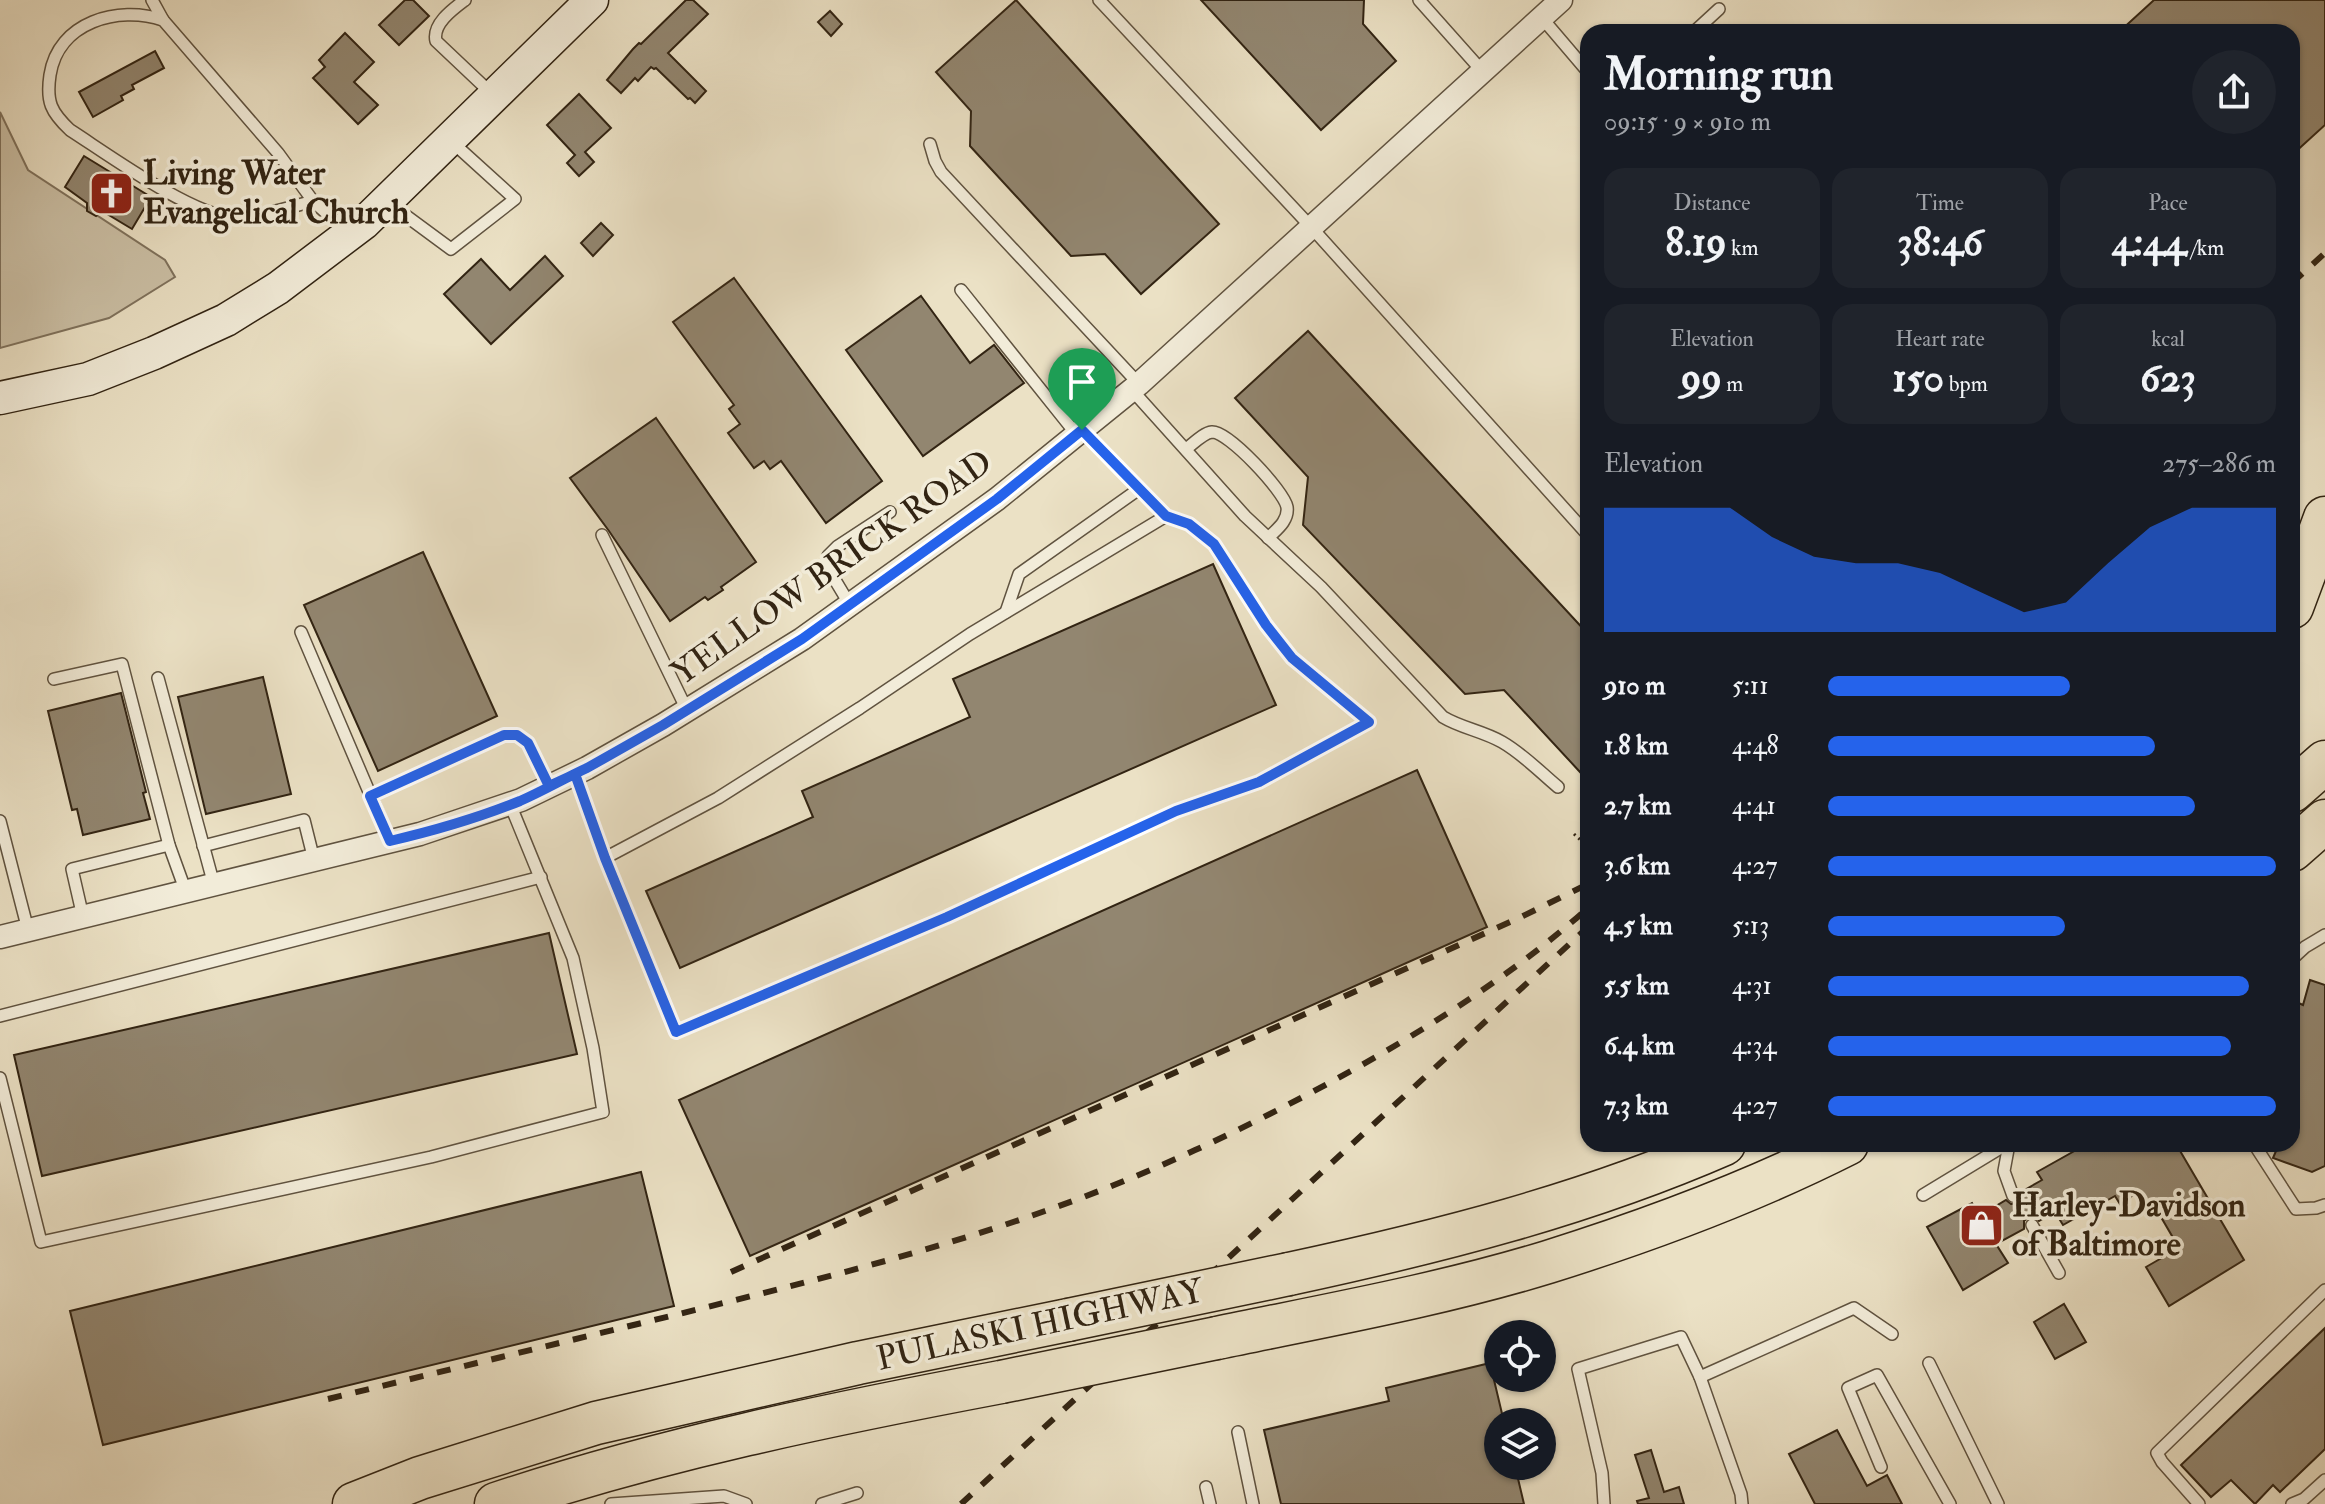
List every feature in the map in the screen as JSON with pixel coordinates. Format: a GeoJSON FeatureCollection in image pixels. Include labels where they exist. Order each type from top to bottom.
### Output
{"type":"FeatureCollection","features":[{"type":"Feature","properties":{"kind":"highway"},"geometry":{"type":"LineString","coordinates":[[2300,585],[2325,518]]}},
{"type":"Feature","properties":{"kind":"highway"},"geometry":{"type":"LineString","coordinates":[[2300,784],[2325,762]]}},
{"type":"Feature","properties":{"kind":"highway","name":"PULASKI HIGHWAY"},"geometry":{"type":"LineString","coordinates":[[354,1504],[420,1478],[596,1423],[843,1366],[1446,1239],[1626,1183],[1704,1152]]}},
{"type":"Feature","properties":{"kind":"highway","name":"PULASKI HIGHWAY"},"geometry":{"type":"LineString","coordinates":[[496,1504],[657,1456],[891,1403],[1435,1291],[1546,1262],[1643,1231],[1831,1152]]}},
{"type":"Feature","properties":{"kind":"main road"},"geometry":{"type":"LineString","coordinates":[[0,398],[88,379],[154,353],[226,320],[278,288],[349,234],[386,201],[592,0]]}},
{"type":"Feature","properties":{"kind":"street","name":"YELLOW BRICK ROAD"},"geometry":{"type":"LineString","coordinates":[[0,937],[420,834],[510,804],[575,774],[687,710],[802,639],[850,605],[997,499],[1136,387],[1561,0]]}},
{"type":"Feature","properties":{"kind":"lane"},"geometry":{"type":"LineString","coordinates":[[152,0],[163,20],[278,153],[313,201],[349,234]]}},
{"type":"Feature","properties":{"kind":"lane"},"geometry":{"type":"LineString","coordinates":[[465,0],[437,27],[434,34],[436,41],[495,97]]}},
{"type":"Feature","properties":{"kind":"lane"},"geometry":{"type":"LineString","coordinates":[[1099,0],[1312,228],[1580,526]]}},
{"type":"Feature","properties":{"kind":"lane"},"geometry":{"type":"LineString","coordinates":[[1419,0],[1483,72]]}},
{"type":"Feature","properties":{"kind":"lane"},"geometry":{"type":"LineString","coordinates":[[1703,24],[1719,9]]}},
{"type":"Feature","properties":{"kind":"lane"},"geometry":{"type":"LineString","coordinates":[[163,20],[135,13],[116,14],[96,20],[75,32],[62,45],[52,63],[49,102],[55,115],[70,130],[106,153],[210,214],[250,216],[313,201]]}},
{"type":"Feature","properties":{"kind":"lane"},"geometry":{"type":"LineString","coordinates":[[1542,18],[1580,63]]}},
{"type":"Feature","properties":{"kind":"lane"},"geometry":{"type":"LineString","coordinates":[[386,201],[451,249],[515,199],[450,140]]}},
{"type":"Feature","properties":{"kind":"lane"},"geometry":{"type":"LineString","coordinates":[[930,144],[941,172],[1268,538],[1321,587],[1443,717],[1501,742],[1558,787]]}},
{"type":"Feature","properties":{"kind":"lane"},"geometry":{"type":"LineString","coordinates":[[575,774],[605,858],[676,1032],[947,917],[1176,811],[1259,782],[1369,722],[1292,658],[1266,625],[1214,544],[1189,524],[1166,516],[1079,432],[961,290]]}},
{"type":"Feature","properties":{"kind":"lane"},"geometry":{"type":"LineString","coordinates":[[1186,449],[1204,435],[1213,432],[1223,435],[1276,487],[1287,507],[1285,521],[1268,538]]}},
{"type":"Feature","properties":{"kind":"lane"},"geometry":{"type":"LineString","coordinates":[[1005,613],[1019,574],[1139,489]]}},
{"type":"Feature","properties":{"kind":"lane"},"geometry":{"type":"LineString","coordinates":[[850,605],[829,570],[828,556],[890,512]]}},
{"type":"Feature","properties":{"kind":"lane"},"geometry":{"type":"LineString","coordinates":[[605,858],[718,798],[1005,613],[1166,516]]}},
{"type":"Feature","properties":{"kind":"lane"},"geometry":{"type":"LineString","coordinates":[[602,535],[687,710]]}},
{"type":"Feature","properties":{"kind":"lane"},"geometry":{"type":"LineString","coordinates":[[301,632],[390,841]]}},
{"type":"Feature","properties":{"kind":"lane"},"geometry":{"type":"LineString","coordinates":[[54,679],[122,664],[169,845],[186,892]]}},
{"type":"Feature","properties":{"kind":"lane"},"geometry":{"type":"LineString","coordinates":[[158,678],[214,885]]}},
{"type":"Feature","properties":{"kind":"lane"},"geometry":{"type":"LineString","coordinates":[[370,796],[504,735],[517,735],[528,743],[549,786]]}},
{"type":"Feature","properties":{"kind":"lane"},"geometry":{"type":"LineString","coordinates":[[0,1078],[41,1242],[431,1157],[603,1112],[593,1048],[573,958],[510,804]]}},
{"type":"Feature","properties":{"kind":"lane"},"geometry":{"type":"LineString","coordinates":[[203,846],[304,820],[314,860]]}},
{"type":"Feature","properties":{"kind":"lane"},"geometry":{"type":"LineString","coordinates":[[0,821],[28,930]]}},
{"type":"Feature","properties":{"kind":"lane"},"geometry":{"type":"LineString","coordinates":[[83,917],[72,869],[169,845]]}},
{"type":"Feature","properties":{"kind":"lane"},"geometry":{"type":"LineString","coordinates":[[0,1016],[541,877]]}},
{"type":"Feature","properties":{"kind":"lane"},"geometry":{"type":"LineString","coordinates":[[2300,952],[2325,935]]}},
{"type":"Feature","properties":{"kind":"lane"},"geometry":{"type":"LineString","coordinates":[[1923,1195],[1995,1152]]}},
{"type":"Feature","properties":{"kind":"lane"},"geometry":{"type":"LineString","coordinates":[[2006,1152],[2004,1171],[2013,1196]]}},
{"type":"Feature","properties":{"kind":"lane"},"geometry":{"type":"LineString","coordinates":[[2259,1152],[2296,1209],[2325,1205]]}},
{"type":"Feature","properties":{"kind":"lane"},"geometry":{"type":"LineString","coordinates":[[2032,1225],[2059,1273]]}},
{"type":"Feature","properties":{"kind":"lane"},"geometry":{"type":"LineString","coordinates":[[2199,1504],[2157,1453],[2325,1290]]}},
{"type":"Feature","properties":{"kind":"lane"},"geometry":{"type":"LineString","coordinates":[[1700,1377],[1854,1308],[1892,1334]]}},
{"type":"Feature","properties":{"kind":"lane"},"geometry":{"type":"LineString","coordinates":[[1604,1504],[1602,1473],[1578,1369],[1681,1337],[1700,1377],[1742,1504]]}},
{"type":"Feature","properties":{"kind":"lane"},"geometry":{"type":"LineString","coordinates":[[1929,1363],[1998,1504]]}},
{"type":"Feature","properties":{"kind":"lane"},"geometry":{"type":"LineString","coordinates":[[1881,1467],[1848,1388],[1877,1375],[1950,1504]]}},
{"type":"Feature","properties":{"kind":"lane"},"geometry":{"type":"LineString","coordinates":[[1238,1432],[1253,1504]]}},
{"type":"Feature","properties":{"kind":"lane"},"geometry":{"type":"LineString","coordinates":[[2292,1504],[2304,1499],[2325,1480]]}},
{"type":"Feature","properties":{"kind":"lane"},"geometry":{"type":"LineString","coordinates":[[1206,1487],[1210,1504]]}},
{"type":"Feature","properties":{"kind":"lane"},"geometry":{"type":"LineString","coordinates":[[822,1504],[857,1493]]}},
{"type":"Feature","properties":{"kind":"lane"},"geometry":{"type":"LineString","coordinates":[[611,1504],[724,1496],[746,1504]]}},
{"type":"Feature","properties":{"kind":"path"},"geometry":{"type":"LineString","coordinates":[[1574,834],[1580,840]]}},
{"type":"Feature","properties":{"kind":"shaded area"},"geometry":{"type":"Polygon","coordinates":[[[0,112],[28,170],[165,260],[175,277],[109,318],[0,348],[0,112]]]}},
{"type":"Feature","properties":{"kind":"building"},"geometry":{"type":"Polygon","coordinates":[[[405,0],[413,0],[429,16],[399,45],[379,25],[405,0]]]}},
{"type":"Feature","properties":{"kind":"building"},"geometry":{"type":"Polygon","coordinates":[[[686,0],[693,0],[708,14],[668,53],[706,91],[695,103],[651,67],[621,93],[607,80],[633,49],[686,0]]]}},
{"type":"Feature","properties":{"kind":"building"},"geometry":{"type":"Polygon","coordinates":[[[1016,0],[1219,224],[1141,294],[1105,254],[1071,256],[970,146],[971,111],[936,72],[1016,0]]]}},
{"type":"Feature","properties":{"kind":"building"},"geometry":{"type":"Polygon","coordinates":[[[1201,0],[1364,0],[1363,24],[1396,61],[1321,130],[1201,0]]]}},
{"type":"Feature","properties":{"kind":"building"},"geometry":{"type":"Polygon","coordinates":[[[2154,0],[2325,0],[2325,125],[2300,148],[2300,24],[2128,24],[2154,0]]]}},
{"type":"Feature","properties":{"kind":"building"},"geometry":{"type":"Polygon","coordinates":[[[830,11],[842,24],[831,36],[818,22],[830,11]]]}},
{"type":"Feature","properties":{"kind":"building"},"geometry":{"type":"Polygon","coordinates":[[[345,33],[374,62],[354,82],[378,105],[358,124],[313,78],[325,67],[319,60],[345,33]]]}},
{"type":"Feature","properties":{"kind":"building"},"geometry":{"type":"Polygon","coordinates":[[[155,51],[164,68],[132,85],[134,89],[121,96],[123,100],[93,117],[79,92],[155,51]]]}},
{"type":"Feature","properties":{"kind":"building"},"geometry":{"type":"Polygon","coordinates":[[[579,94],[611,128],[585,152],[594,162],[579,176],[567,163],[575,155],[547,125],[579,94]]]}},
{"type":"Feature","properties":{"kind":"building"},"geometry":{"type":"Polygon","coordinates":[[[84,156],[151,197],[132,229],[102,211],[96,216],[87,211],[87,203],[65,187],[84,156]]]}},
{"type":"Feature","properties":{"kind":"building"},"geometry":{"type":"Polygon","coordinates":[[[601,223],[613,235],[593,256],[581,243],[601,223]]]}},
{"type":"Feature","properties":{"kind":"building"},"geometry":{"type":"Polygon","coordinates":[[[545,256],[563,276],[491,344],[444,294],[481,259],[510,290],[545,256]]]}},
{"type":"Feature","properties":{"kind":"building"},"geometry":{"type":"Polygon","coordinates":[[[734,278],[882,481],[826,523],[781,461],[770,469],[764,461],[754,468],[728,433],[740,424],[729,409],[734,405],[673,322],[734,278]]]}},
{"type":"Feature","properties":{"kind":"building"},"geometry":{"type":"Polygon","coordinates":[[[921,296],[970,363],[994,345],[1024,383],[923,456],[846,350],[921,296]]]}},
{"type":"Feature","properties":{"kind":"building"},"geometry":{"type":"Polygon","coordinates":[[[1308,331],[1580,625],[1580,772],[1504,690],[1465,694],[1303,525],[1308,477],[1235,398],[1308,331]]]}},
{"type":"Feature","properties":{"kind":"building"},"geometry":{"type":"Polygon","coordinates":[[[656,418],[756,562],[721,587],[723,590],[708,600],[705,597],[670,621],[570,478],[656,418]]]}},
{"type":"Feature","properties":{"kind":"building"},"geometry":{"type":"Polygon","coordinates":[[[423,552],[497,716],[378,771],[304,605],[423,552]]]}},
{"type":"Feature","properties":{"kind":"building"},"geometry":{"type":"Polygon","coordinates":[[[1213,564],[1276,705],[680,968],[646,891],[813,817],[802,791],[970,717],[953,679],[1213,564]]]}},
{"type":"Feature","properties":{"kind":"building"},"geometry":{"type":"Polygon","coordinates":[[[263,677],[291,794],[206,814],[178,697],[263,677]]]}},
{"type":"Feature","properties":{"kind":"building"},"geometry":{"type":"Polygon","coordinates":[[[121,693],[150,819],[83,835],[77,809],[72,810],[48,711],[121,693]]]}},
{"type":"Feature","properties":{"kind":"building"},"geometry":{"type":"Polygon","coordinates":[[[1417,770],[1487,927],[750,1256],[679,1100],[1417,770]]]}},
{"type":"Feature","properties":{"kind":"building"},"geometry":{"type":"Polygon","coordinates":[[[549,933],[577,1054],[42,1176],[14,1055],[549,933]]]}},
{"type":"Feature","properties":{"kind":"building"},"geometry":{"type":"Polygon","coordinates":[[[2310,980],[2325,985],[2325,1166],[2312,1172],[2273,1158],[2276,1152],[2300,1152],[2300,1004],[2303,1005],[2310,980]]]}},
{"type":"Feature","properties":{"kind":"building","name":"Harley-Davidson of Baltimore"},"geometry":{"type":"Polygon","coordinates":[[[2073,1152],[2181,1152],[2244,1260],[2169,1306],[2146,1267],[2179,1248],[2151,1200],[2145,1204],[2138,1192],[2120,1204],[2115,1196],[2063,1225],[2055,1212],[2039,1221],[2036,1217],[2029,1217],[2024,1221],[2024,1229],[1996,1244],[2008,1263],[1963,1290],[1927,1227],[1972,1203],[1979,1216],[2006,1200],[2017,1204],[2021,1192],[2042,1180],[2037,1172],[2073,1152]]]}},
{"type":"Feature","properties":{"kind":"building"},"geometry":{"type":"Polygon","coordinates":[[[641,1172],[674,1306],[103,1445],[70,1311],[641,1172]]]}},
{"type":"Feature","properties":{"kind":"building"},"geometry":{"type":"Polygon","coordinates":[[[2064,1304],[2086,1342],[2055,1359],[2034,1322],[2064,1304]]]}},
{"type":"Feature","properties":{"kind":"building"},"geometry":{"type":"Polygon","coordinates":[[[2325,1328],[2325,1449],[2280,1492],[2273,1485],[2255,1504],[2231,1480],[2211,1497],[2181,1465],[2325,1328]]]}},
{"type":"Feature","properties":{"kind":"building"},"geometry":{"type":"Polygon","coordinates":[[[1484,1364],[1484,1392],[1497,1392],[1501,1408],[1484,1408],[1484,1480],[1518,1480],[1524,1504],[1281,1504],[1264,1430],[1389,1401],[1386,1388],[1484,1364]]]}},
{"type":"Feature","properties":{"kind":"building"},"geometry":{"type":"Polygon","coordinates":[[[1837,1430],[1867,1486],[1887,1475],[1902,1504],[1815,1504],[1789,1454],[1837,1430]]]}},
{"type":"Feature","properties":{"kind":"building"},"geometry":{"type":"Polygon","coordinates":[[[1651,1450],[1664,1492],[1679,1487],[1684,1504],[1638,1504],[1637,1501],[1649,1498],[1635,1455],[1651,1450]]]}},
{"type":"Feature","properties":{"kind":"railway"},"geometry":{"type":"LineString","coordinates":[[2300,276],[2325,253]]}},
{"type":"Feature","properties":{"kind":"railway"},"geometry":{"type":"LineString","coordinates":[[731,1272],[1580,888]]}},
{"type":"Feature","properties":{"kind":"railway"},"geometry":{"type":"LineString","coordinates":[[328,1399],[862,1268],[999,1227],[1085,1197],[1239,1129],[1382,1053],[1504,975],[1580,915]]}},
{"type":"Feature","properties":{"kind":"railway"},"geometry":{"type":"LineString","coordinates":[[961,1504],[1580,934]]}},
{"type":"Feature","properties":{"kind":"place","name":"Living Water Evangelical Church"},"geometry":{"type":"Point","coordinates":[112,193]}},
{"type":"Feature","properties":{"kind":"place","name":"Harley-Davidson of Baltimore"},"geometry":{"type":"Point","coordinates":[1981,1225]}},
{"type":"Feature","properties":{"kind":"route"},"geometry":{"type":"LineString","coordinates":[[1082,430],[997,499],[802,639],[663,725],[587,768],[575,774],[521,800],[390,841],[370,796],[504,735],[517,735],[528,743],[549,786],[575,774],[605,858],[676,1032],[947,917],[1176,811],[1259,782],[1369,722],[1292,658],[1266,625],[1214,544],[1189,524],[1166,516],[1082,430]]}}]}
